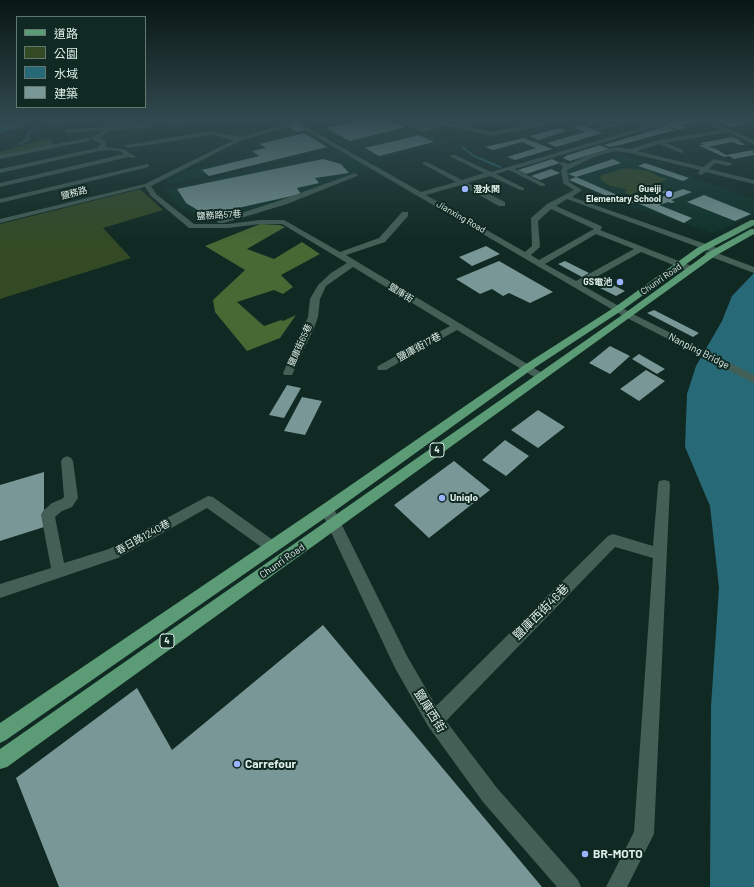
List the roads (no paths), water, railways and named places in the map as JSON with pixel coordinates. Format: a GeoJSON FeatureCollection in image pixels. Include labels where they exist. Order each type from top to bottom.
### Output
{"type":"FeatureCollection","features":[{"type":"Feature","properties":{"kind":"main road","name":"Chunri Road"},"geometry":{"type":"LineString","coordinates":[[0,734],[272,547],[331,516],[580,349],[692,269],[720,239],[754,222]]}},
{"type":"Feature","properties":{"kind":"main road","name":"Chunri Road"},"geometry":{"type":"LineString","coordinates":[[0,760],[331,516],[527,368],[618,309],[680,265],[754,231]]}},
{"type":"Feature","properties":{"kind":"street"},"geometry":{"type":"LineString","coordinates":[[0,171],[38,162]]}},
{"type":"Feature","properties":{"kind":"street"},"geometry":{"type":"LineString","coordinates":[[0,185],[102,162]]}},
{"type":"Feature","properties":{"kind":"street"},"geometry":{"type":"LineString","coordinates":[[139,162],[153,173]]}},
{"type":"Feature","properties":{"kind":"street","name":"鹽務路"},"geometry":{"type":"LineString","coordinates":[[0,221],[115,183],[147,185],[153,173],[180,162]]}},
{"type":"Feature","properties":{"kind":"street","name":"Jianxing Road"},"geometry":{"type":"LineString","coordinates":[[366,162],[628,314]]}},
{"type":"Feature","properties":{"kind":"street"},"geometry":{"type":"LineString","coordinates":[[466,162],[522,189]]}},
{"type":"Feature","properties":{"kind":"street"},"geometry":{"type":"LineString","coordinates":[[422,194],[528,162]]}},
{"type":"Feature","properties":{"kind":"street"},"geometry":{"type":"LineString","coordinates":[[526,255],[536,247],[534,220],[550,206],[579,190],[566,183],[566,168],[562,162]]}},
{"type":"Feature","properties":{"kind":"street"},"geometry":{"type":"LineString","coordinates":[[566,168],[578,162]]}},
{"type":"Feature","properties":{"kind":"street"},"geometry":{"type":"LineString","coordinates":[[672,162],[754,182]]}},
{"type":"Feature","properties":{"kind":"street"},"geometry":{"type":"LineString","coordinates":[[703,171],[712,162]]}},
{"type":"Feature","properties":{"kind":"street"},"geometry":{"type":"LineString","coordinates":[[721,162],[729,164]]}},
{"type":"Feature","properties":{"kind":"street"},"geometry":{"type":"LineString","coordinates":[[425,163],[502,204]]}},
{"type":"Feature","properties":{"kind":"street"},"geometry":{"type":"LineString","coordinates":[[96,164],[115,183]]}},
{"type":"Feature","properties":{"kind":"street"},"geometry":{"type":"LineString","coordinates":[[506,169],[543,185]]}},
{"type":"Feature","properties":{"kind":"street"},"geometry":{"type":"LineString","coordinates":[[1,200],[115,183],[153,173]]}},
{"type":"Feature","properties":{"kind":"street"},"geometry":{"type":"LineString","coordinates":[[202,226],[284,202],[355,175]]}},
{"type":"Feature","properties":{"kind":"street","name":"鹽務路57巷"},"geometry":{"type":"LineString","coordinates":[[147,185],[153,195],[192,226],[228,226],[260,222]]}},
{"type":"Feature","properties":{"kind":"street"},"geometry":{"type":"LineString","coordinates":[[567,197],[709,251],[754,270]]}},
{"type":"Feature","properties":{"kind":"street"},"geometry":{"type":"LineString","coordinates":[[550,206],[598,228],[596,231]]}},
{"type":"Feature","properties":{"kind":"street"},"geometry":{"type":"LineString","coordinates":[[339,255],[382,240],[405,214]]}},
{"type":"Feature","properties":{"kind":"street","name":"鹽庫街"},"geometry":{"type":"LineString","coordinates":[[260,222],[284,222],[540,376]]}},
{"type":"Feature","properties":{"kind":"street"},"geometry":{"type":"LineString","coordinates":[[596,231],[692,269]]}},
{"type":"Feature","properties":{"kind":"street"},"geometry":{"type":"LineString","coordinates":[[540,263],[596,231]]}},
{"type":"Feature","properties":{"kind":"street"},"geometry":{"type":"LineString","coordinates":[[577,284],[640,249]]}},
{"type":"Feature","properties":{"kind":"street","name":"鹽庫街65巷"},"geometry":{"type":"LineString","coordinates":[[288,373],[310,328],[315,299],[322,285],[334,275],[353,264]]}},
{"type":"Feature","properties":{"kind":"street","name":"Nanping Bridge"},"geometry":{"type":"LineString","coordinates":[[628,314],[754,379]]}},
{"type":"Feature","properties":{"kind":"street","name":"鹽庫街17巷"},"geometry":{"type":"LineString","coordinates":[[382,368],[457,326]]}},
{"type":"Feature","properties":{"kind":"street"},"geometry":{"type":"LineString","coordinates":[[59,572],[48,515],[57,507],[67,503],[71,498],[67,461]]}},
{"type":"Feature","properties":{"kind":"street"},"geometry":{"type":"LineString","coordinates":[[616,887],[644,834],[664,485]]}},
{"type":"Feature","properties":{"kind":"street","name":"春日路1240巷"},"geometry":{"type":"LineString","coordinates":[[0,591],[113,554],[208,501],[272,547]]}},
{"type":"Feature","properties":{"kind":"street","name":"鹽庫西街"},"geometry":{"type":"LineString","coordinates":[[331,516],[401,662],[434,720],[490,795],[571,887]]}},
{"type":"Feature","properties":{"kind":"street","name":"鹽庫西街46巷"},"geometry":{"type":"LineString","coordinates":[[434,720],[613,540],[661,554]]}},
{"type":"Feature","properties":{"kind":"water"},"geometry":{"type":"Polygon","coordinates":[[[754,273],[754,887],[710,887],[711,706],[719,588],[710,506],[685,447],[687,394],[696,366],[722,321],[732,296],[754,273]]]}},
{"type":"Feature","properties":{"kind":"waterway"},"geometry":{"type":"LineString","coordinates":[[489,162],[500,167]]}},
{"type":"Feature","properties":{"kind":"place","name":"澄水閣"},"geometry":{"type":"Point","coordinates":[465,189]}},
{"type":"Feature","properties":{"kind":"place","name":"Gueiji Elementary School"},"geometry":{"type":"Point","coordinates":[669,194]}},
{"type":"Feature","properties":{"kind":"place","name":"GS電池"},"geometry":{"type":"Point","coordinates":[620,282]}},
{"type":"Feature","properties":{"kind":"place","name":"Uniqlo"},"geometry":{"type":"Point","coordinates":[442,498]}},
{"type":"Feature","properties":{"kind":"place","name":"Carrefour"},"geometry":{"type":"Point","coordinates":[237,764]}},
{"type":"Feature","properties":{"kind":"place","name":"BR-MOTO"},"geometry":{"type":"Point","coordinates":[585,854]}}]}
